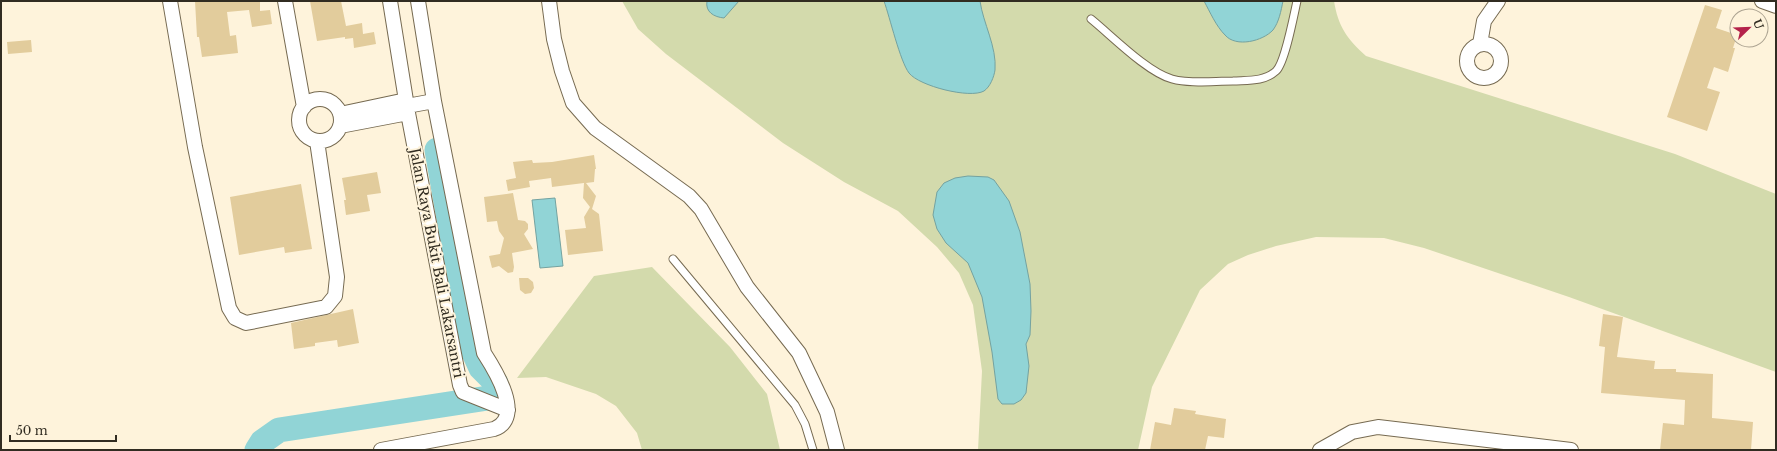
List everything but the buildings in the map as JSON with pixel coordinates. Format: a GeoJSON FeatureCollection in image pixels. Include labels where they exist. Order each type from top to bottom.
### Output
{"type":"FeatureCollection","features":[{"type":"Feature","properties":{"kind":"street"},"geometry":{"type":"LineString","coordinates":[[170,1],[195,147],[229,308],[235,318],[246,323],[326,307],[335,296],[336,277],[317,141]]}},
{"type":"Feature","properties":{"kind":"street"},"geometry":{"type":"LineString","coordinates":[[285,1],[304,108]]}},
{"type":"Feature","properties":{"kind":"street","name":"Jalan Raya Bukit Bali Lakarsantri"},"geometry":{"type":"LineString","coordinates":[[390,1],[458,378],[463,392],[504,408],[506,397],[495,370],[484,353],[432,101],[418,1]]}},
{"type":"Feature","properties":{"kind":"street"},"geometry":{"type":"LineString","coordinates":[[549,1],[554,38],[562,71],[573,103],[595,128],[689,196],[701,209],[747,287],[799,353],[827,412],[837,450]]}},
{"type":"Feature","properties":{"kind":"street"},"geometry":{"type":"LineString","coordinates":[[1480,44],[1484,21],[1498,1]]}},
{"type":"Feature","properties":{"kind":"street"},"geometry":{"type":"LineString","coordinates":[[1762,1],[1776,6]]}},
{"type":"Feature","properties":{"kind":"street"},"geometry":{"type":"LineString","coordinates":[[314,100],[327,101],[333,104],[340,120],[336,134],[331,139],[317,141],[304,134],[301,128],[300,114],[304,108],[314,100]]}},
{"type":"Feature","properties":{"kind":"street"},"geometry":{"type":"LineString","coordinates":[[340,120],[432,101]]}},
{"type":"Feature","properties":{"kind":"street"},"geometry":{"type":"LineString","coordinates":[[381,450],[494,429],[502,426],[506,420],[504,408]]}},
{"type":"Feature","properties":{"kind":"street"},"geometry":{"type":"LineString","coordinates":[[1320,450],[1352,432],[1378,427],[1571,450]]}},
{"type":"Feature","properties":{"kind":"lane"},"geometry":{"type":"LineString","coordinates":[[1091,19],[1154,71],[1172,79],[1192,81],[1252,80],[1266,78],[1277,70],[1293,21],[1297,1]]}},
{"type":"Feature","properties":{"kind":"lane"},"geometry":{"type":"LineString","coordinates":[[673,259],[795,406],[805,424],[813,450]]}},
{"type":"Feature","properties":{"kind":"green space"},"geometry":{"type":"Polygon","coordinates":[[[622,1],[1334,1],[1338,18],[1344,32],[1366,56],[1675,154],[1776,194],[1776,372],[1569,297],[1424,248],[1384,238],[1316,237],[1276,246],[1248,255],[1228,264],[1200,290],[1152,387],[1138,450],[978,450],[982,371],[973,305],[959,273],[937,247],[898,211],[844,182],[783,143],[666,54],[638,29],[622,1]]]}},
{"type":"Feature","properties":{"kind":"green space"},"geometry":{"type":"Polygon","coordinates":[[[652,267],[730,347],[767,394],[780,450],[642,450],[637,433],[616,406],[596,394],[546,377],[517,378],[594,276],[652,267]]]}},
{"type":"Feature","properties":{"kind":"water"},"geometry":{"type":"Polygon","coordinates":[[[707,1],[739,1],[724,18],[714,15],[709,11],[707,8],[707,1]]]}},
{"type":"Feature","properties":{"kind":"water"},"geometry":{"type":"Polygon","coordinates":[[[884,1],[980,1],[992,44],[995,61],[994,76],[988,87],[984,91],[977,93],[957,92],[933,87],[915,78],[909,73],[902,59],[884,1]]]}},
{"type":"Feature","properties":{"kind":"water"},"geometry":{"type":"Polygon","coordinates":[[[1204,1],[1283,1],[1278,20],[1275,27],[1269,34],[1256,40],[1242,42],[1230,39],[1225,35],[1216,23],[1204,1]]]}},
{"type":"Feature","properties":{"kind":"water"},"geometry":{"type":"Polygon","coordinates":[[[968,176],[988,177],[994,180],[1009,201],[1020,232],[1030,284],[1031,311],[1030,335],[1026,344],[1029,366],[1026,393],[1021,400],[1014,404],[1002,404],[998,399],[992,352],[982,297],[968,263],[946,243],[937,229],[933,215],[937,192],[944,183],[955,178],[968,176]]]}},
{"type":"Feature","properties":{"kind":"water"},"geometry":{"type":"Polygon","coordinates":[[[555,198],[563,266],[540,268],[532,200],[555,198]]]}},
{"type":"Feature","properties":{"kind":"waterway"},"geometry":{"type":"LineString","coordinates":[[437,150],[471,346],[481,368],[496,383]]}},
{"type":"Feature","properties":{"kind":"waterway"},"geometry":{"type":"LineString","coordinates":[[257,450],[262,442],[279,430],[488,398]]}}]}
